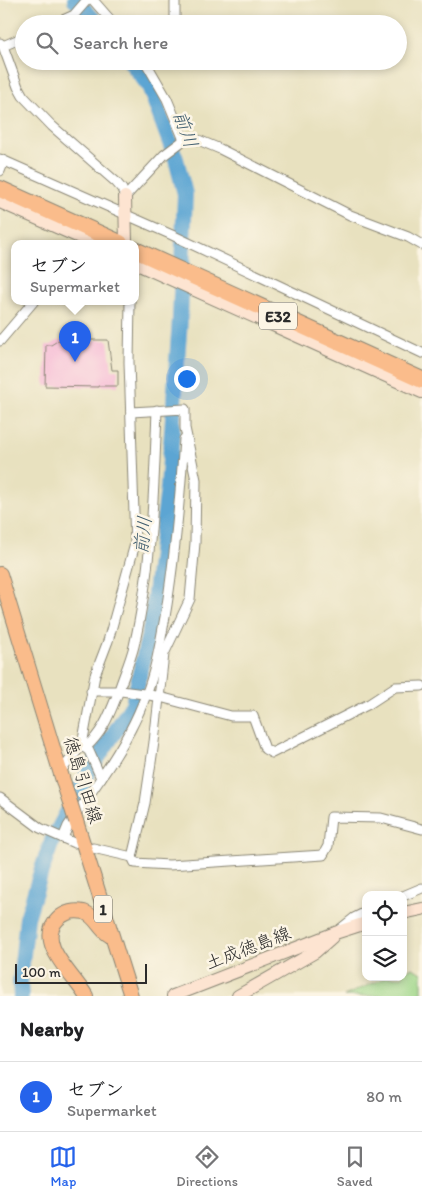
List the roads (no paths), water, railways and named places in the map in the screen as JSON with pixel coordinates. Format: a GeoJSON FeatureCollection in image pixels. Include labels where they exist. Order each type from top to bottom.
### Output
{"type":"FeatureCollection","features":[{"type":"Feature","properties":{"kind":"highway"},"geometry":{"type":"LineString","coordinates":[[0,189],[113,240]]}},
{"type":"Feature","properties":{"kind":"highway","name":"E32"},"geometry":{"type":"LineString","coordinates":[[139,252],[422,380]]}},
{"type":"Feature","properties":{"kind":"main road","name":"徳島引田線"},"geometry":{"type":"LineString","coordinates":[[0,574],[3,590],[131,996]]}},
{"type":"Feature","properties":{"kind":"main road"},"geometry":{"type":"LineString","coordinates":[[86,996],[56,955],[50,938],[51,930],[63,914],[83,912],[93,917],[104,932],[112,937]]}},
{"type":"Feature","properties":{"kind":"street"},"geometry":{"type":"LineString","coordinates":[[74,15],[88,0]]}},
{"type":"Feature","properties":{"kind":"street"},"geometry":{"type":"LineString","coordinates":[[93,0],[106,15]]}},
{"type":"Feature","properties":{"kind":"street"},"geometry":{"type":"LineString","coordinates":[[175,0],[175,15]]}},
{"type":"Feature","properties":{"kind":"street"},"geometry":{"type":"LineString","coordinates":[[15,40],[2,45],[23,96],[52,126],[122,189],[126,197],[126,240]]}},
{"type":"Feature","properties":{"kind":"street"},"geometry":{"type":"LineString","coordinates":[[150,70],[167,99],[182,141]]}},
{"type":"Feature","properties":{"kind":"street"},"geometry":{"type":"LineString","coordinates":[[126,197],[164,155],[182,141],[196,140],[205,142],[350,215],[408,237],[422,245]]}},
{"type":"Feature","properties":{"kind":"street"},"geometry":{"type":"LineString","coordinates":[[0,171],[2,160],[172,235],[422,353]]}},
{"type":"Feature","properties":{"kind":"street"},"geometry":{"type":"LineString","coordinates":[[0,202],[82,240]]}},
{"type":"Feature","properties":{"kind":"street"},"geometry":{"type":"LineString","coordinates":[[139,264],[422,392]]}},
{"type":"Feature","properties":{"kind":"street"},"geometry":{"type":"LineString","coordinates":[[0,341],[31,305]]}},
{"type":"Feature","properties":{"kind":"street"},"geometry":{"type":"LineString","coordinates":[[100,776],[85,748],[92,690],[95,675],[108,641],[135,544],[128,335],[130,305]]}},
{"type":"Feature","properties":{"kind":"street"},"geometry":{"type":"LineString","coordinates":[[62,837],[100,776],[119,751],[145,694],[155,667],[170,587],[176,541],[185,428],[184,409],[131,412]]}},
{"type":"Feature","properties":{"kind":"street"},"geometry":{"type":"LineString","coordinates":[[62,778],[105,725],[120,691],[134,647],[149,563],[159,410]]}},
{"type":"Feature","properties":{"kind":"street"},"geometry":{"type":"LineString","coordinates":[[132,857],[145,803],[164,654],[190,598],[196,543],[196,480],[185,428]]}},
{"type":"Feature","properties":{"kind":"street"},"geometry":{"type":"LineString","coordinates":[[92,690],[145,694],[231,716],[254,716],[265,749],[272,753],[369,704],[395,687],[422,686]]}},
{"type":"Feature","properties":{"kind":"street"},"geometry":{"type":"LineString","coordinates":[[0,798],[40,828],[74,843]]}},
{"type":"Feature","properties":{"kind":"street"},"geometry":{"type":"LineString","coordinates":[[93,848],[132,857],[136,863],[169,866],[323,854],[328,846],[332,817],[381,818],[422,828]]}},
{"type":"Feature","properties":{"kind":"street"},"geometry":{"type":"LineString","coordinates":[[407,894],[422,888]]}},
{"type":"Feature","properties":{"kind":"street"},"geometry":{"type":"LineString","coordinates":[[407,911],[422,909]]}},
{"type":"Feature","properties":{"kind":"street"},"geometry":{"type":"LineString","coordinates":[[335,933],[362,914]]}},
{"type":"Feature","properties":{"kind":"street","name":"土成徳島線"},"geometry":{"type":"LineString","coordinates":[[174,996],[362,924]]}},
{"type":"Feature","properties":{"kind":"street","name":"土成徳島線"},"geometry":{"type":"LineString","coordinates":[[238,996],[315,952],[326,944],[335,933]]}},
{"type":"Feature","properties":{"kind":"waterway","name":"前川"},"geometry":{"type":"LineString","coordinates":[[75,0],[89,15]]}},
{"type":"Feature","properties":{"kind":"waterway","name":"前川"},"geometry":{"type":"LineString","coordinates":[[21,996],[20,982],[27,918],[41,872],[52,841],[88,773],[133,704],[151,626],[168,488],[180,319],[185,194],[176,159],[149,86],[137,70]]}},
{"type":"Feature","properties":{"kind":"place","name":"セブン"},"geometry":{"type":"Point","coordinates":[75,362]}}]}
